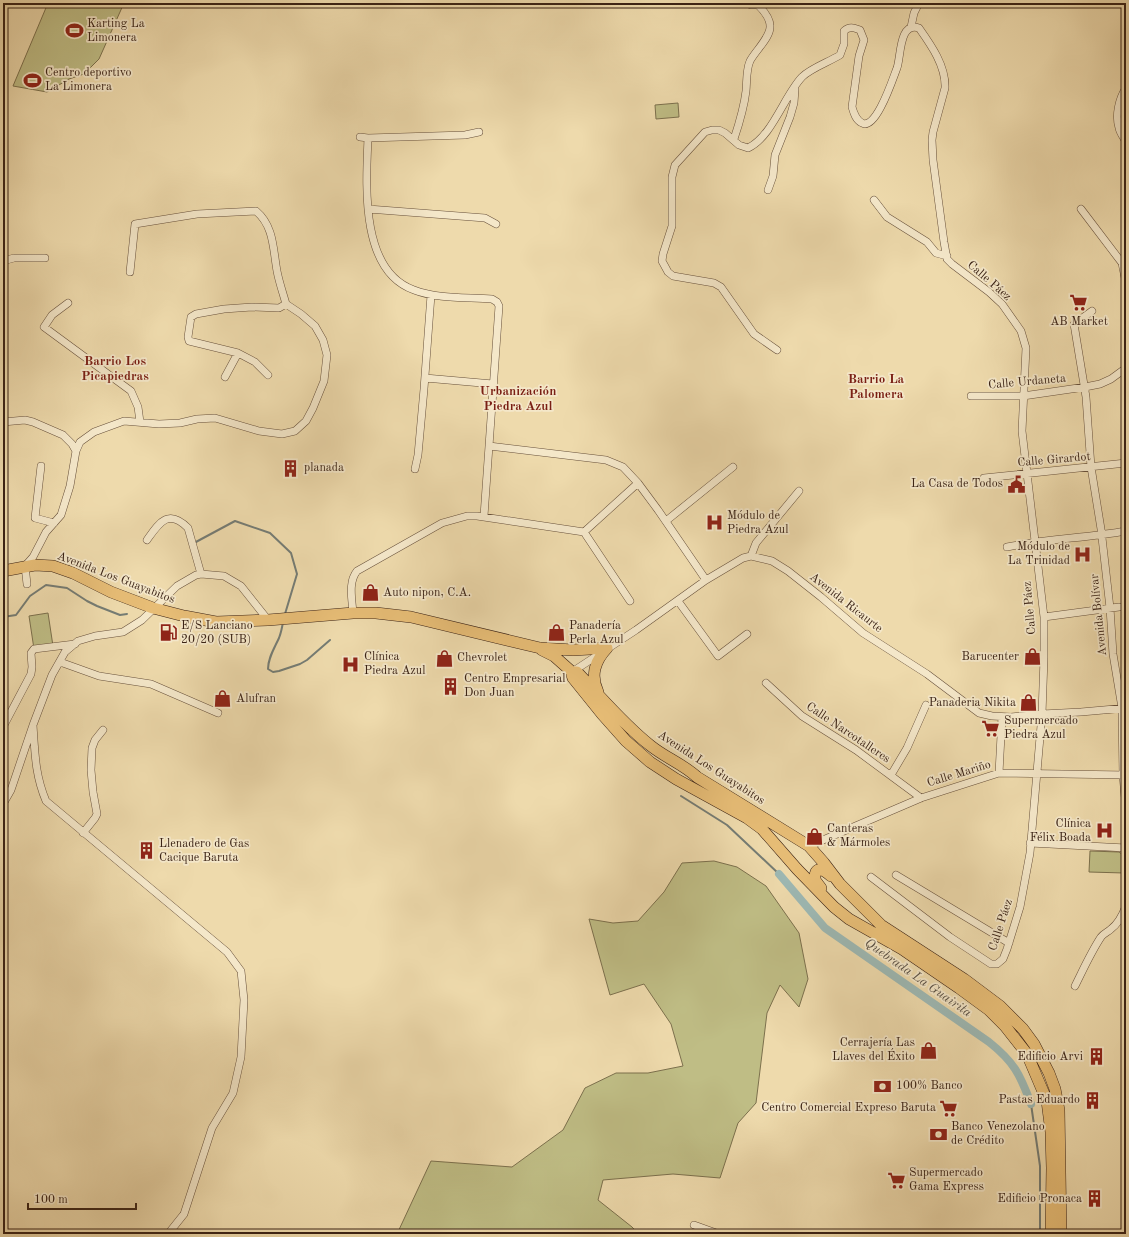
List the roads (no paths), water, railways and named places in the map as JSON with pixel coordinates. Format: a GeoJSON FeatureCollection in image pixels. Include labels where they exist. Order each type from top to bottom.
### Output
{"type":"FeatureCollection","features":[{"type":"Feature","properties":{"kind":"main road","name":"Avenida Los Guayabitos"},"geometry":{"type":"LineString","coordinates":[[3,571],[25,566],[44,565],[63,569],[85,578],[111,592],[153,608],[216,622],[268,620],[353,613]]}},
{"type":"Feature","properties":{"kind":"main road"},"geometry":{"type":"LineString","coordinates":[[353,613],[376,613],[411,617],[540,648],[573,650],[607,648]]}},
{"type":"Feature","properties":{"kind":"main road"},"geometry":{"type":"LineString","coordinates":[[540,648],[554,656],[572,672]]}},
{"type":"Feature","properties":{"kind":"main road"},"geometry":{"type":"LineString","coordinates":[[599,695],[594,678],[594,669],[600,656],[607,648]]}},
{"type":"Feature","properties":{"kind":"main road","name":"Avenida Los Guayabitos"},"geometry":{"type":"LineString","coordinates":[[1051,1234],[1052,1168],[1048,1108],[1045,1094],[1022,1047],[1000,1021],[971,996],[914,957],[839,911],[797,869],[762,829],[676,779],[650,762],[618,733],[573,678],[572,672],[577,672],[640,737],[653,748],[809,846],[840,884],[881,925],[964,979],[1000,1006],[1023,1029],[1043,1059],[1053,1084],[1059,1110],[1061,1234]]}},
{"type":"Feature","properties":{"kind":"main road"},"geometry":{"type":"LineString","coordinates":[[762,829],[793,842],[809,846]]}},
{"type":"Feature","properties":{"kind":"main road"},"geometry":{"type":"LineString","coordinates":[[840,884],[823,870],[820,869],[815,873],[815,880],[834,903],[858,924]]}},
{"type":"Feature","properties":{"kind":"street"},"geometry":{"type":"LineString","coordinates":[[777,350],[754,334],[721,287],[714,283],[673,276],[668,272],[662,261],[672,226],[672,177],[675,166],[705,132],[712,130],[719,130],[734,139],[740,145],[748,148],[754,145],[764,136],[803,77],[840,55],[844,44],[844,31],[848,28],[853,27],[860,30],[864,40],[859,56],[852,107],[854,114],[861,122],[865,124],[870,123],[877,115],[881,107],[900,62],[902,39],[911,27],[914,13],[919,3]]}},
{"type":"Feature","properties":{"kind":"street"},"geometry":{"type":"LineString","coordinates":[[734,139],[742,114],[746,90],[746,78],[751,60],[768,35],[770,27],[762,9],[758,5],[751,5]]}},
{"type":"Feature","properties":{"kind":"street"},"geometry":{"type":"LineString","coordinates":[[911,27],[919,28],[922,32],[942,66],[945,80],[945,88],[932,140],[933,160],[947,256]]}},
{"type":"Feature","properties":{"kind":"street"},"geometry":{"type":"LineString","coordinates":[[768,190],[775,155],[790,117],[794,102],[795,87]]}},
{"type":"Feature","properties":{"kind":"street"},"geometry":{"type":"LineString","coordinates":[[1126,88],[1119,104],[1118,122],[1119,130],[1126,142]]}},
{"type":"Feature","properties":{"kind":"street"},"geometry":{"type":"LineString","coordinates":[[360,137],[465,135],[479,132]]}},
{"type":"Feature","properties":{"kind":"street"},"geometry":{"type":"LineString","coordinates":[[368,138],[366,188],[372,236],[380,259],[394,280],[415,291],[430,295],[492,299],[497,302],[499,306],[484,516]]}},
{"type":"Feature","properties":{"kind":"street","name":"Calle Páez"},"geometry":{"type":"LineString","coordinates":[[872,877],[950,937],[991,964],[997,964],[1003,959],[1024,889],[1030,843],[1042,714],[1044,617],[1022,431],[1026,348],[1021,331],[1002,304],[989,292],[952,264],[947,256],[936,253],[926,242],[887,217],[874,200]]}},
{"type":"Feature","properties":{"kind":"street"},"geometry":{"type":"LineString","coordinates":[[368,209],[485,218],[496,224]]}},
{"type":"Feature","properties":{"kind":"street"},"geometry":{"type":"LineString","coordinates":[[1081,209],[1122,263],[1126,283]]}},
{"type":"Feature","properties":{"kind":"street"},"geometry":{"type":"LineString","coordinates":[[28,584],[25,566],[33,557],[46,532],[60,515],[70,486],[73,463],[80,442],[94,432],[124,421],[159,424],[215,418],[259,431],[282,434],[295,431],[306,421],[314,408],[324,381],[327,355],[324,340],[315,326],[286,304],[277,271],[273,240],[265,218],[256,211],[197,214],[136,224],[130,272]]}},
{"type":"Feature","properties":{"kind":"street"},"geometry":{"type":"LineString","coordinates":[[3,261],[14,258],[45,258]]}},
{"type":"Feature","properties":{"kind":"street"},"geometry":{"type":"LineString","coordinates":[[415,469],[418,455],[425,378],[430,295]]}},
{"type":"Feature","properties":{"kind":"street"},"geometry":{"type":"LineString","coordinates":[[68,303],[52,315],[44,327],[131,391],[138,407],[140,422]]}},
{"type":"Feature","properties":{"kind":"street"},"geometry":{"type":"LineString","coordinates":[[268,375],[255,362],[238,353],[189,340],[188,337],[191,317],[196,314],[224,309],[252,307],[279,308],[286,304]]}},
{"type":"Feature","properties":{"kind":"street","name":"Avenida Bolívar"},"geometry":{"type":"LineString","coordinates":[[1092,311],[1074,324],[1085,387],[1091,468],[1110,608],[1113,654],[1124,708],[1126,809]]}},
{"type":"Feature","properties":{"kind":"street"},"geometry":{"type":"LineString","coordinates":[[225,377],[238,353]]}},
{"type":"Feature","properties":{"kind":"street","name":"Calle Urdaneta"},"geometry":{"type":"LineString","coordinates":[[971,396],[1023,396],[1085,387],[1100,384],[1111,379],[1126,368]]}},
{"type":"Feature","properties":{"kind":"street"},"geometry":{"type":"LineString","coordinates":[[425,378],[493,384]]}},
{"type":"Feature","properties":{"kind":"street"},"geometry":{"type":"LineString","coordinates":[[3,422],[25,420],[33,422],[63,435],[72,444],[76,451]]}},
{"type":"Feature","properties":{"kind":"street"},"geometry":{"type":"LineString","coordinates":[[489,446],[606,460],[623,467],[638,483],[666,521],[706,580]]}},
{"type":"Feature","properties":{"kind":"street","name":"Calle Girardot"},"geometry":{"type":"LineString","coordinates":[[984,478],[1027,472],[1091,468],[1126,463]]}},
{"type":"Feature","properties":{"kind":"street"},"geometry":{"type":"LineString","coordinates":[[41,466],[35,518],[54,523]]}},
{"type":"Feature","properties":{"kind":"street"},"geometry":{"type":"LineString","coordinates":[[666,521],[733,467]]}},
{"type":"Feature","properties":{"kind":"street"},"geometry":{"type":"LineString","coordinates":[[584,532],[638,483]]}},
{"type":"Feature","properties":{"kind":"street"},"geometry":{"type":"LineString","coordinates":[[572,672],[678,601],[706,580],[743,558],[751,556],[756,543],[799,491]]}},
{"type":"Feature","properties":{"kind":"street"},"geometry":{"type":"LineString","coordinates":[[353,613],[353,576],[362,567],[442,523],[467,516],[484,516],[584,532],[630,601]]}},
{"type":"Feature","properties":{"kind":"street"},"geometry":{"type":"LineString","coordinates":[[147,540],[159,523],[165,519],[176,519],[183,523],[188,528],[201,574]]}},
{"type":"Feature","properties":{"kind":"street"},"geometry":{"type":"LineString","coordinates":[[1007,547],[1034,542],[1126,531]]}},
{"type":"Feature","properties":{"kind":"street","name":"Avenida Ricaurte"},"geometry":{"type":"LineString","coordinates":[[751,556],[772,561],[788,571],[863,633],[927,674],[979,713],[1002,717],[1124,708]]}},
{"type":"Feature","properties":{"kind":"street"},"geometry":{"type":"LineString","coordinates":[[3,804],[11,790],[32,725],[52,675],[65,652],[78,641],[96,636],[124,632],[142,620],[177,586],[196,575],[201,574],[224,576],[241,586],[268,620]]}},
{"type":"Feature","properties":{"kind":"street"},"geometry":{"type":"LineString","coordinates":[[678,601],[718,656],[747,634]]}},
{"type":"Feature","properties":{"kind":"street"},"geometry":{"type":"LineString","coordinates":[[1044,617],[1119,607]]}},
{"type":"Feature","properties":{"kind":"street"},"geometry":{"type":"LineString","coordinates":[[3,727],[30,674],[32,667],[31,653],[34,649],[75,644]]}},
{"type":"Feature","properties":{"kind":"street"},"geometry":{"type":"LineString","coordinates":[[60,662],[99,676],[150,684],[218,714]]}},
{"type":"Feature","properties":{"kind":"street","name":"Calle Narcotalleres"},"geometry":{"type":"LineString","coordinates":[[766,683],[802,716],[856,750],[922,798]]}},
{"type":"Feature","properties":{"kind":"street"},"geometry":{"type":"LineString","coordinates":[[891,775],[906,748],[926,705]]}},
{"type":"Feature","properties":{"kind":"street"},"geometry":{"type":"LineString","coordinates":[[1000,773],[1002,717]]}},
{"type":"Feature","properties":{"kind":"street"},"geometry":{"type":"LineString","coordinates":[[32,725],[36,772],[46,801],[227,952],[241,972],[244,1000],[241,1057],[233,1092],[212,1128],[184,1214],[168,1234]]}},
{"type":"Feature","properties":{"kind":"street"},"geometry":{"type":"LineString","coordinates":[[83,833],[97,814],[91,770],[92,748],[95,740],[103,730]]}},
{"type":"Feature","properties":{"kind":"street","name":"Calle Mariño"},"geometry":{"type":"LineString","coordinates":[[809,846],[922,798],[1000,773],[1125,775]]}},
{"type":"Feature","properties":{"kind":"street"},"geometry":{"type":"LineString","coordinates":[[1030,843],[1126,848]]}},
{"type":"Feature","properties":{"kind":"street"},"geometry":{"type":"LineString","coordinates":[[896,874],[1009,943]]}},
{"type":"Feature","properties":{"kind":"street"},"geometry":{"type":"LineString","coordinates":[[1075,986],[1103,934],[1112,929],[1123,915],[1126,906]]}},
{"type":"Feature","properties":{"kind":"street"},"geometry":{"type":"LineString","coordinates":[[1125,1234],[1126,1192]]}},
{"type":"Feature","properties":{"kind":"street"},"geometry":{"type":"LineString","coordinates":[[694,1225],[719,1234]]}},
{"type":"Feature","properties":{"kind":"waterway","name":"Quebrada La Guairita"},"geometry":{"type":"LineString","coordinates":[[194,543],[235,521],[270,533],[291,553],[297,574],[285,614]]}},
{"type":"Feature","properties":{"kind":"waterway","name":"Quebrada La Guairita"},"geometry":{"type":"LineString","coordinates":[[3,617],[16,615],[30,596],[46,585],[67,588],[97,606],[120,615],[127,614]]}},
{"type":"Feature","properties":{"kind":"waterway","name":"Quebrada La Guairita"},"geometry":{"type":"LineString","coordinates":[[283,622],[280,636],[269,661],[268,669],[273,672],[300,664],[307,660],[330,640]]}},
{"type":"Feature","properties":{"kind":"waterway","name":"Quebrada La Guairita"},"geometry":{"type":"LineString","coordinates":[[681,796],[727,825],[779,874]]}},
{"type":"Feature","properties":{"kind":"waterway","name":"Quebrada La Guairita"},"geometry":{"type":"LineString","coordinates":[[779,874],[825,928],[998,1049],[1015,1069],[1031,1104]]}},
{"type":"Feature","properties":{"kind":"waterway","name":"Quebrada La Guairita"},"geometry":{"type":"LineString","coordinates":[[1031,1104],[1040,1166],[1040,1234]]}},
{"type":"Feature","properties":{"kind":"place","name":"Karting La Limonera"},"geometry":{"type":"Point","coordinates":[74,31]}},
{"type":"Feature","properties":{"kind":"place","name":"Centro deportivo La Limonera"},"geometry":{"type":"Point","coordinates":[32,80]}},
{"type":"Feature","properties":{"kind":"place","name":"AB Market"},"geometry":{"type":"Point","coordinates":[1079,303]}},
{"type":"Feature","properties":{"kind":"place","name":"planada"},"geometry":{"type":"Point","coordinates":[291,468]}},
{"type":"Feature","properties":{"kind":"place","name":"La Casa de Todos"},"geometry":{"type":"Point","coordinates":[1016,484]}},
{"type":"Feature","properties":{"kind":"place","name":"Módulo de Piedra Azul"},"geometry":{"type":"Point","coordinates":[714,523]}},
{"type":"Feature","properties":{"kind":"place","name":"Módulo de La Trinidad"},"geometry":{"type":"Point","coordinates":[1083,554]}},
{"type":"Feature","properties":{"kind":"place","name":"Auto nipon, C.A."},"geometry":{"type":"Point","coordinates":[370,593]}},
{"type":"Feature","properties":{"kind":"place","name":"E/S Lanciano 20/20 (SUB)"},"geometry":{"type":"Point","coordinates":[168,633]}},
{"type":"Feature","properties":{"kind":"place","name":"Panadería Perla Azul"},"geometry":{"type":"Point","coordinates":[556,633]}},
{"type":"Feature","properties":{"kind":"place","name":"Barucenter"},"geometry":{"type":"Point","coordinates":[1032,657]}},
{"type":"Feature","properties":{"kind":"place","name":"Chevrolet"},"geometry":{"type":"Point","coordinates":[444,658]}},
{"type":"Feature","properties":{"kind":"place","name":"Clínica Piedra Azul"},"geometry":{"type":"Point","coordinates":[351,664]}},
{"type":"Feature","properties":{"kind":"place","name":"Centro Empresarial Don Juan"},"geometry":{"type":"Point","coordinates":[451,686]}},
{"type":"Feature","properties":{"kind":"place","name":"Alufran"},"geometry":{"type":"Point","coordinates":[223,699]}},
{"type":"Feature","properties":{"kind":"place","name":"Panaderia Nikita"},"geometry":{"type":"Point","coordinates":[1029,703]}},
{"type":"Feature","properties":{"kind":"place","name":"Supermercado Piedra Azul"},"geometry":{"type":"Point","coordinates":[991,728]}},
{"type":"Feature","properties":{"kind":"place","name":"Clínica Félix Boada"},"geometry":{"type":"Point","coordinates":[1104,831]}},
{"type":"Feature","properties":{"kind":"place","name":"Canteras & Mármoles"},"geometry":{"type":"Point","coordinates":[814,836]}},
{"type":"Feature","properties":{"kind":"place","name":"Llenadero de Gas Cacique Baruta"},"geometry":{"type":"Point","coordinates":[146,851]}},
{"type":"Feature","properties":{"kind":"place","name":"Cerrajería Las Llaves del Éxito"},"geometry":{"type":"Point","coordinates":[928,1050]}},
{"type":"Feature","properties":{"kind":"place","name":"Edificio Arvi"},"geometry":{"type":"Point","coordinates":[1096,1057]}},
{"type":"Feature","properties":{"kind":"place","name":"100% Banco"},"geometry":{"type":"Point","coordinates":[883,1086]}},
{"type":"Feature","properties":{"kind":"place","name":"Pastas Eduardo"},"geometry":{"type":"Point","coordinates":[1093,1100]}},
{"type":"Feature","properties":{"kind":"place","name":"Centro Comercial Expreso Baruta"},"geometry":{"type":"Point","coordinates":[949,1108]}},
{"type":"Feature","properties":{"kind":"place","name":"Banco Venezolano de Crédito"},"geometry":{"type":"Point","coordinates":[938,1134]}},
{"type":"Feature","properties":{"kind":"place","name":"Supermercado Gama Express"},"geometry":{"type":"Point","coordinates":[896,1180]}},
{"type":"Feature","properties":{"kind":"place","name":"Edificio Pronaca"},"geometry":{"type":"Point","coordinates":[1095,1199]}},
{"type":"Feature","properties":{"kind":"district","name":"Barrio Los Picapiedras"},"geometry":{"type":"Point","coordinates":[115,368]}},
{"type":"Feature","properties":{"kind":"district","name":"Barrio La Palomera"},"geometry":{"type":"Point","coordinates":[876,386]}},
{"type":"Feature","properties":{"kind":"district","name":"Urbanización Piedra Azul"},"geometry":{"type":"Point","coordinates":[518,398]}}]}
